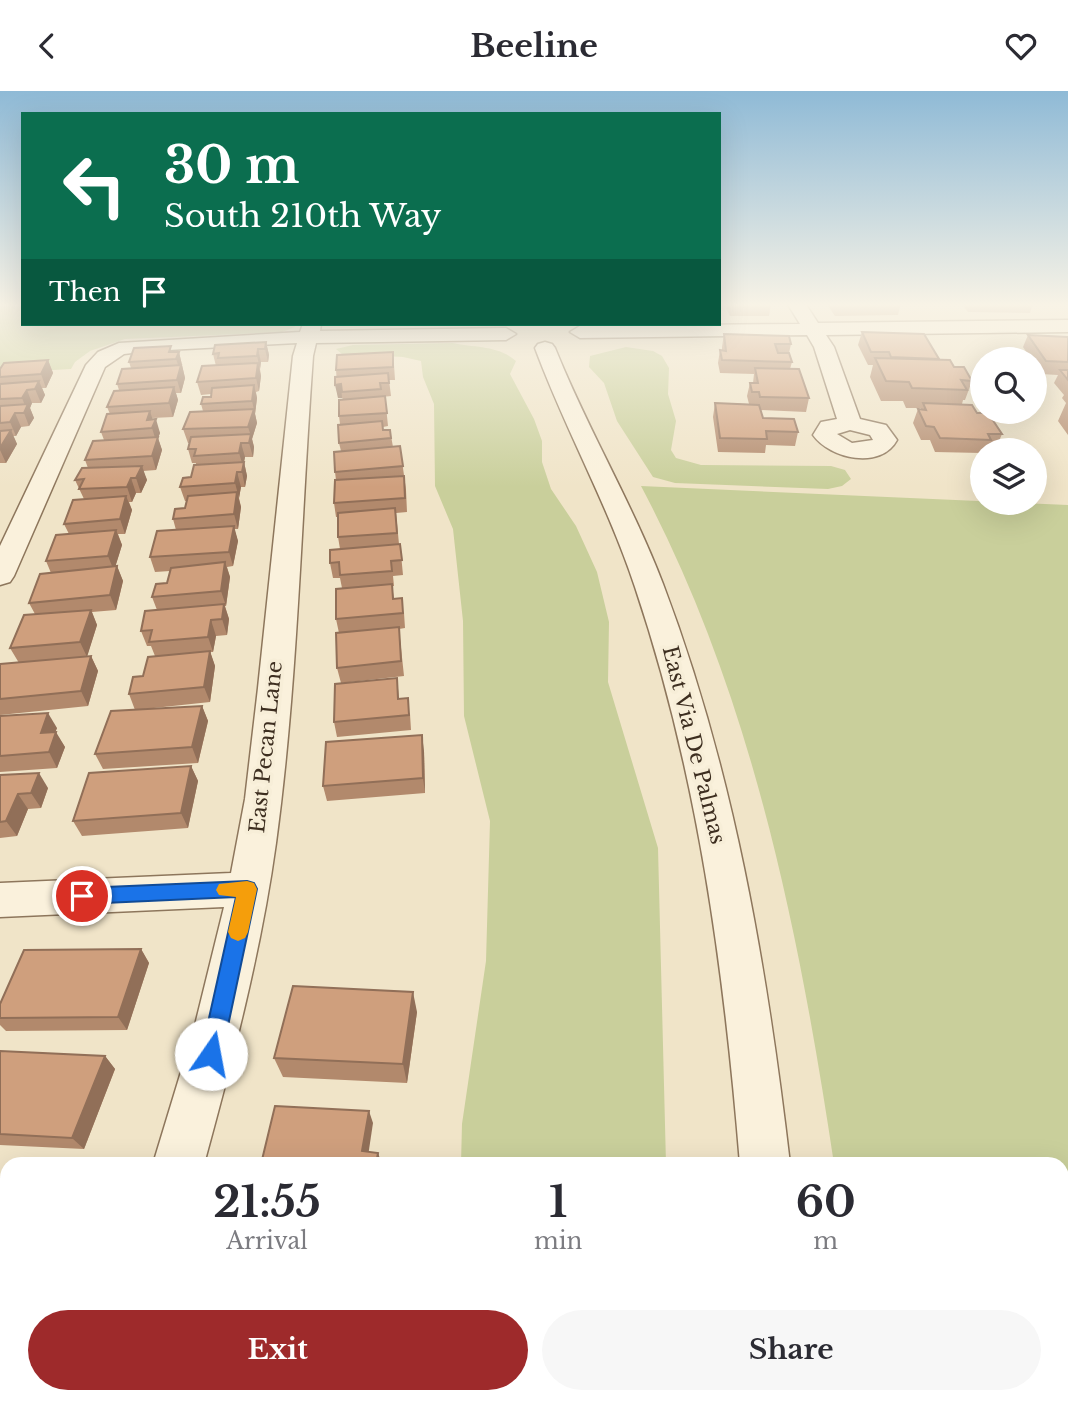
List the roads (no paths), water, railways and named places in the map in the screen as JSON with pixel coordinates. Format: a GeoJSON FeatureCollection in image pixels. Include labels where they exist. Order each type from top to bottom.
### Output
{"type":"FeatureCollection","features":[{"type":"Feature","properties":{"kind":"street"},"geometry":{"type":"LineString","coordinates":[[0,576],[97,364]]}},
{"type":"Feature","properties":{"kind":"street","name":"East Pecan Lane"},"geometry":{"type":"LineString","coordinates":[[180,1157],[211,1054],[247,889],[262,799],[302,364]]}},
{"type":"Feature","properties":{"kind":"street","name":"East Via De Palmas"},"geometry":{"type":"LineString","coordinates":[[551,364],[576,426],[636,550],[678,674],[710,792],[734,917],[751,1030],[764,1157]]}},
{"type":"Feature","properties":{"kind":"street"},"geometry":{"type":"LineString","coordinates":[[830,364],[850,423]]}},
{"type":"Feature","properties":{"kind":"street"},"geometry":{"type":"LineString","coordinates":[[0,900],[247,889]]}}]}
